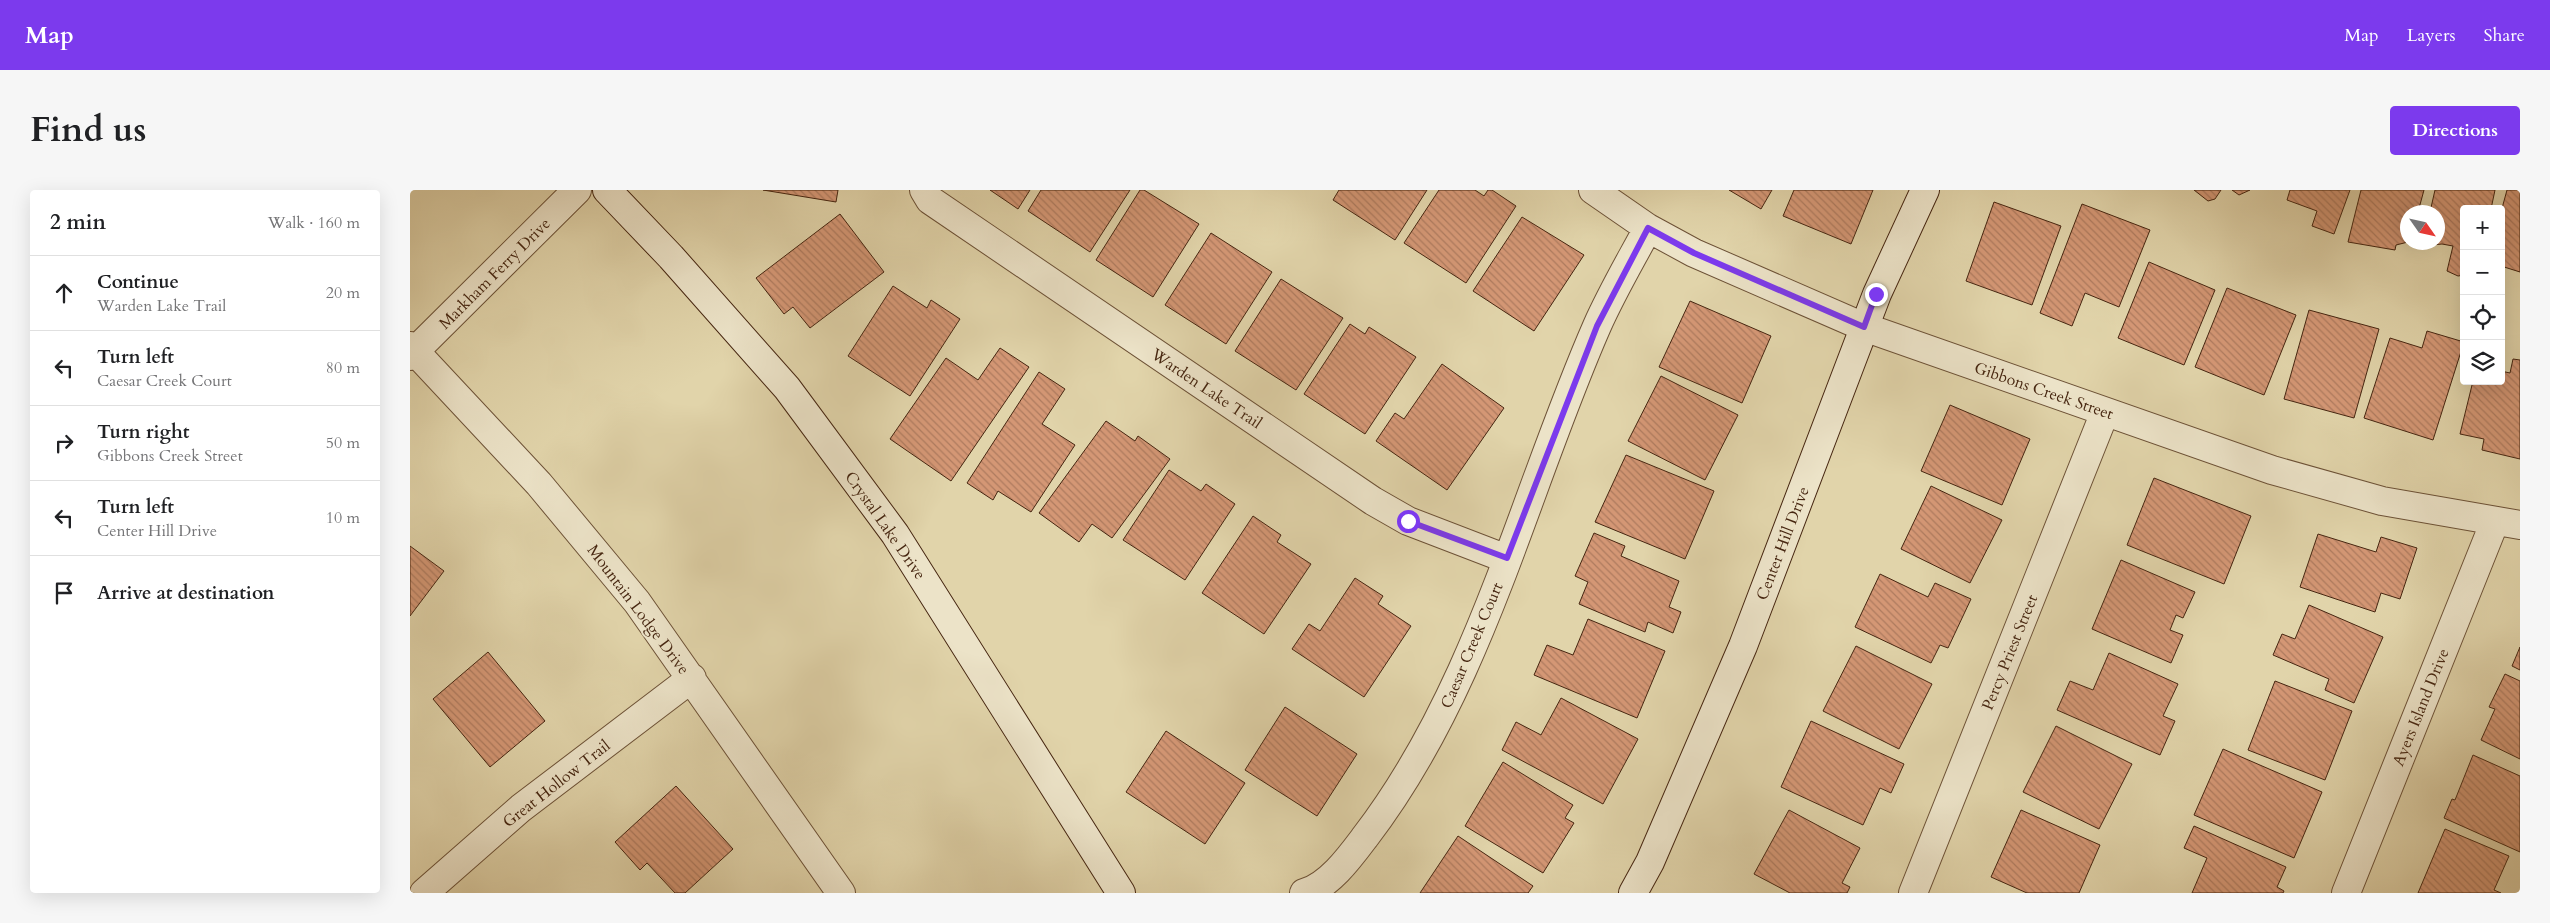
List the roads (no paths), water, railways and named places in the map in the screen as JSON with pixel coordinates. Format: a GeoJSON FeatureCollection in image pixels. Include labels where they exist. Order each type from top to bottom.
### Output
{"type":"FeatureCollection","features":[{"type":"Feature","properties":{"kind":"street","name":"Markham Ferry Drive"},"geometry":{"type":"LineString","coordinates":[[412,351],[577,190]]}},
{"type":"Feature","properties":{"kind":"street","name":"Crystal Lake Drive"},"geometry":{"type":"LineString","coordinates":[[607,190],[671,257],[787,388],[895,534],[1121,893]]}},
{"type":"Feature","properties":{"kind":"street","name":"Warden Lake Trail"},"geometry":{"type":"LineString","coordinates":[[924,190],[930,200],[1373,501],[1408,521],[1507,558]]}},
{"type":"Feature","properties":{"kind":"street","name":"Gibbons Creek Street"},"geometry":{"type":"LineString","coordinates":[[1592,190],[1648,228],[1694,253],[1864,327],[2281,473],[2382,501],[2508,523]]}},
{"type":"Feature","properties":{"kind":"street","name":"Center Hill Drive"},"geometry":{"type":"LineString","coordinates":[[1633,893],[1650,862],[1743,646],[1876,294],[1925,190]]}},
{"type":"Feature","properties":{"kind":"street","name":"Caesar Creek Court"},"geometry":{"type":"LineString","coordinates":[[1304,893],[1326,881],[1354,851],[1414,766],[1445,710],[1507,558],[1597,326],[1648,228]]}},
{"type":"Feature","properties":{"kind":"street","name":"Mountain Lodge Drive"},"geometry":{"type":"LineString","coordinates":[[412,351],[539,484],[590,543],[637,602],[841,893]]}},
{"type":"Feature","properties":{"kind":"street","name":"Percy Priest Street"},"geometry":{"type":"LineString","coordinates":[[1913,893],[2105,412]]}},
{"type":"Feature","properties":{"kind":"street","name":"Ayers Island Drive"},"geometry":{"type":"LineString","coordinates":[[2346,893],[2508,523]]}},
{"type":"Feature","properties":{"kind":"street","name":"Great Hollow Trail"},"geometry":{"type":"LineString","coordinates":[[424,893],[521,808],[692,678]]}}]}
